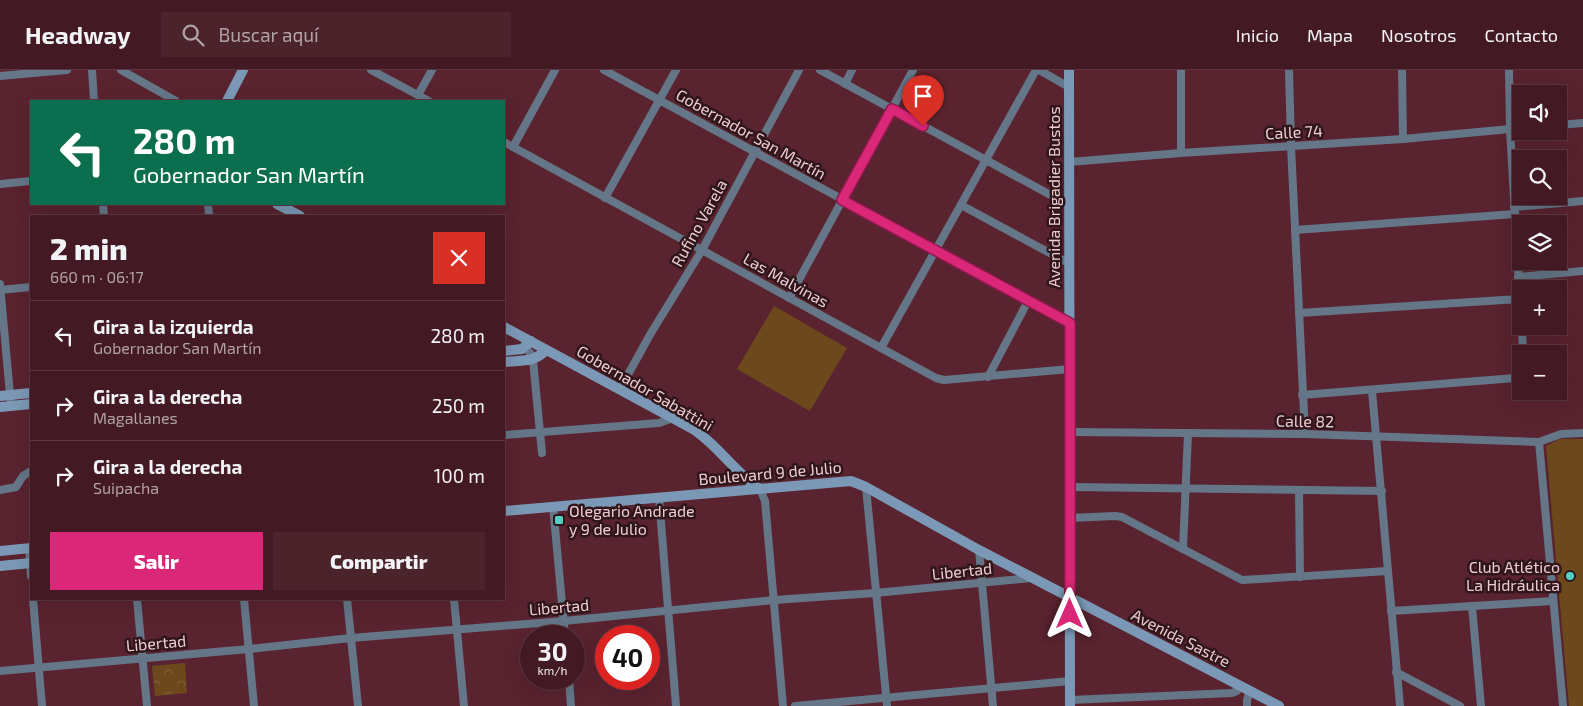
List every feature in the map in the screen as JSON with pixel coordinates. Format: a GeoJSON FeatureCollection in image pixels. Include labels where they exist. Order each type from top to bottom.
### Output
{"type":"FeatureCollection","features":[{"type":"Feature","properties":{"kind":"main road"},"geometry":{"type":"LineString","coordinates":[[227,100],[242,70]]}},
{"type":"Feature","properties":{"kind":"main road","name":"Avenida Brigadier Bustos"},"geometry":{"type":"LineString","coordinates":[[1069,70],[1070,703]]}},
{"type":"Feature","properties":{"kind":"main road"},"geometry":{"type":"LineString","coordinates":[[279,205],[298,215]]}},
{"type":"Feature","properties":{"kind":"main road","name":"Gobernador Sabattini"},"geometry":{"type":"LineString","coordinates":[[505,328],[528,344],[546,350],[620,388],[704,436],[745,480],[760,489]]}},
{"type":"Feature","properties":{"kind":"main road"},"geometry":{"type":"LineString","coordinates":[[505,350],[528,344]]}},
{"type":"Feature","properties":{"kind":"main road"},"geometry":{"type":"LineString","coordinates":[[505,362],[533,360],[540,357],[546,350]]}},
{"type":"Feature","properties":{"kind":"main road"},"geometry":{"type":"LineString","coordinates":[[0,407],[7,399],[30,393]]}},
{"type":"Feature","properties":{"kind":"main road"},"geometry":{"type":"LineString","coordinates":[[7,399],[30,404]]}},
{"type":"Feature","properties":{"kind":"main road","name":"Boulevard 9 de Julio"},"geometry":{"type":"LineString","coordinates":[[505,511],[851,481],[866,487],[978,550],[1070,597]]}},
{"type":"Feature","properties":{"kind":"main road"},"geometry":{"type":"LineString","coordinates":[[0,551],[30,548]]}},
{"type":"Feature","properties":{"kind":"main road"},"geometry":{"type":"LineString","coordinates":[[0,566],[30,563]]}},
{"type":"Feature","properties":{"kind":"main road","name":"Avenida Sastre"},"geometry":{"type":"LineString","coordinates":[[1070,597],[1279,706]]}},
{"type":"Feature","properties":{"kind":"street"},"geometry":{"type":"LineString","coordinates":[[0,76],[67,70]]}},
{"type":"Feature","properties":{"kind":"street"},"geometry":{"type":"LineString","coordinates":[[92,70],[94,100]]}},
{"type":"Feature","properties":{"kind":"street"},"geometry":{"type":"LineString","coordinates":[[121,70],[174,100]]}},
{"type":"Feature","properties":{"kind":"street"},"geometry":{"type":"LineString","coordinates":[[372,70],[427,100]]}},
{"type":"Feature","properties":{"kind":"street"},"geometry":{"type":"LineString","coordinates":[[418,96],[432,70]]}},
{"type":"Feature","properties":{"kind":"street"},"geometry":{"type":"LineString","coordinates":[[513,147],[556,70]]}},
{"type":"Feature","properties":{"kind":"street","name":"Gobernador San Martín"},"geometry":{"type":"LineString","coordinates":[[604,70],[1070,323]]}},
{"type":"Feature","properties":{"kind":"street"},"geometry":{"type":"LineString","coordinates":[[605,198],[676,70]]}},
{"type":"Feature","properties":{"kind":"street","name":"Rufino Varela"},"geometry":{"type":"LineString","coordinates":[[620,388],[702,250],[799,70]]}},
{"type":"Feature","properties":{"kind":"street"},"geometry":{"type":"LineString","coordinates":[[820,70],[1069,205]]}},
{"type":"Feature","properties":{"kind":"street"},"geometry":{"type":"LineString","coordinates":[[845,84],[852,70]]}},
{"type":"Feature","properties":{"kind":"street"},"geometry":{"type":"LineString","coordinates":[[789,298],[913,70]]}},
{"type":"Feature","properties":{"kind":"street"},"geometry":{"type":"LineString","coordinates":[[881,348],[1038,70],[1069,87]]}},
{"type":"Feature","properties":{"kind":"street"},"geometry":{"type":"LineString","coordinates":[[1181,70],[1181,152]]}},
{"type":"Feature","properties":{"kind":"street"},"geometry":{"type":"LineString","coordinates":[[1289,70],[1290,146],[1305,434]]}},
{"type":"Feature","properties":{"kind":"street"},"geometry":{"type":"LineString","coordinates":[[1402,70],[1403,139]]}},
{"type":"Feature","properties":{"kind":"street"},"geometry":{"type":"LineString","coordinates":[[1508,70],[1518,280]]}},
{"type":"Feature","properties":{"kind":"street"},"geometry":{"type":"LineString","coordinates":[[1567,124],[1583,123]]}},
{"type":"Feature","properties":{"kind":"street","name":"Calle 74"},"geometry":{"type":"LineString","coordinates":[[1069,162],[1181,152],[1403,139],[1510,129]]}},
{"type":"Feature","properties":{"kind":"street","name":"Las Malvinas"},"geometry":{"type":"LineString","coordinates":[[505,143],[936,378],[944,380],[1070,369]]}},
{"type":"Feature","properties":{"kind":"street"},"geometry":{"type":"LineString","coordinates":[[0,184],[30,182]]}},
{"type":"Feature","properties":{"kind":"street"},"geometry":{"type":"LineString","coordinates":[[1294,230],[1514,210],[1583,201]]}},
{"type":"Feature","properties":{"kind":"street"},"geometry":{"type":"LineString","coordinates":[[961,205],[1070,264]]}},
{"type":"Feature","properties":{"kind":"street"},"geometry":{"type":"LineString","coordinates":[[1518,277],[1583,271]]}},
{"type":"Feature","properties":{"kind":"street"},"geometry":{"type":"LineString","coordinates":[[7,399],[0,288],[30,287]]}},
{"type":"Feature","properties":{"kind":"street"},"geometry":{"type":"LineString","coordinates":[[1299,313],[1512,300]]}},
{"type":"Feature","properties":{"kind":"street"},"geometry":{"type":"LineString","coordinates":[[988,376],[1028,301]]}},
{"type":"Feature","properties":{"kind":"street"},"geometry":{"type":"LineString","coordinates":[[528,344],[533,360],[542,452]]}},
{"type":"Feature","properties":{"kind":"street"},"geometry":{"type":"LineString","coordinates":[[1302,396],[1512,378]]}},
{"type":"Feature","properties":{"kind":"street"},"geometry":{"type":"LineString","coordinates":[[1372,391],[1400,706]]}},
{"type":"Feature","properties":{"kind":"street"},"geometry":{"type":"LineString","coordinates":[[505,434],[659,423],[673,418]]}},
{"type":"Feature","properties":{"kind":"street","name":"Calle 82"},"geometry":{"type":"LineString","coordinates":[[1070,432],[1305,434],[1539,442]]}},
{"type":"Feature","properties":{"kind":"street"},"geometry":{"type":"LineString","coordinates":[[1182,549],[1188,433]]}},
{"type":"Feature","properties":{"kind":"street"},"geometry":{"type":"LineString","coordinates":[[1563,706],[1539,442],[1561,434],[1583,433]]}},
{"type":"Feature","properties":{"kind":"street"},"geometry":{"type":"LineString","coordinates":[[0,490],[16,487],[23,476],[30,472]]}},
{"type":"Feature","properties":{"kind":"street"},"geometry":{"type":"LineString","coordinates":[[866,487],[886,702]]}},
{"type":"Feature","properties":{"kind":"street"},"geometry":{"type":"LineString","coordinates":[[1070,487],[1382,492]]}},
{"type":"Feature","properties":{"kind":"street"},"geometry":{"type":"LineString","coordinates":[[760,489],[765,501],[783,706]]}},
{"type":"Feature","properties":{"kind":"street"},"geometry":{"type":"LineString","coordinates":[[1299,490],[1300,577]]}},
{"type":"Feature","properties":{"kind":"street"},"geometry":{"type":"LineString","coordinates":[[659,498],[676,706]]}},
{"type":"Feature","properties":{"kind":"street"},"geometry":{"type":"LineString","coordinates":[[553,506],[564,625]]}},
{"type":"Feature","properties":{"kind":"street"},"geometry":{"type":"LineString","coordinates":[[1070,518],[1122,517],[1242,580],[1388,571]]}},
{"type":"Feature","properties":{"kind":"street"},"geometry":{"type":"LineString","coordinates":[[978,550],[993,706]]}},
{"type":"Feature","properties":{"kind":"street","name":"Libertad"},"geometry":{"type":"LineString","coordinates":[[0,671],[1031,578]]}},
{"type":"Feature","properties":{"kind":"street"},"geometry":{"type":"LineString","coordinates":[[33,600],[42,706]]}},
{"type":"Feature","properties":{"kind":"street"},"geometry":{"type":"LineString","coordinates":[[136,600],[147,706]]}},
{"type":"Feature","properties":{"kind":"street"},"geometry":{"type":"LineString","coordinates":[[244,600],[254,706]]}},
{"type":"Feature","properties":{"kind":"street"},"geometry":{"type":"LineString","coordinates":[[347,600],[358,706]]}},
{"type":"Feature","properties":{"kind":"street"},"geometry":{"type":"LineString","coordinates":[[454,600],[464,706]]}},
{"type":"Feature","properties":{"kind":"street"},"geometry":{"type":"LineString","coordinates":[[1391,611],[1553,601]]}},
{"type":"Feature","properties":{"kind":"street"},"geometry":{"type":"LineString","coordinates":[[1472,606],[1481,706]]}},
{"type":"Feature","properties":{"kind":"street"},"geometry":{"type":"LineString","coordinates":[[1396,672],[1460,706]]}},
{"type":"Feature","properties":{"kind":"street"},"geometry":{"type":"LineString","coordinates":[[795,706],[886,702],[991,688],[1070,681]]}},
{"type":"Feature","properties":{"kind":"street"},"geometry":{"type":"LineString","coordinates":[[1070,703],[1232,693],[1237,691],[1240,685]]}},
{"type":"Feature","properties":{"kind":"street"},"geometry":{"type":"LineString","coordinates":[[570,690],[571,706]]}},
{"type":"Feature","properties":{"kind":"street"},"geometry":{"type":"LineString","coordinates":[[1247,706],[1250,690]]}},
{"type":"Feature","properties":{"kind":"green space"},"geometry":{"type":"Polygon","coordinates":[[[774,306],[847,348],[810,411],[737,369],[774,306]]]}},
{"type":"Feature","properties":{"kind":"green space","name":"Club Atlético La Hidráulica"},"geometry":{"type":"Polygon","coordinates":[[[1560,439],[1583,439],[1583,706],[1569,706],[1546,446],[1560,439]]]}},
{"type":"Feature","properties":{"kind":"green space"},"geometry":{"type":"Polygon","coordinates":[[[185,663],[187,693],[155,696],[152,666],[185,663]]]}},
{"type":"Feature","properties":{"kind":"place","name":"Olegario Andrade y 9 de Julio"},"geometry":{"type":"Point","coordinates":[559,520]}},
{"type":"Feature","properties":{"kind":"place","name":"Club Atlético La Hidráulica"},"geometry":{"type":"Point","coordinates":[1570,576]}},
{"type":"Feature","properties":{"kind":"route"},"geometry":{"type":"LineString","coordinates":[[923,126],[892,109],[842,200],[1070,323],[1070,614]]}}]}
